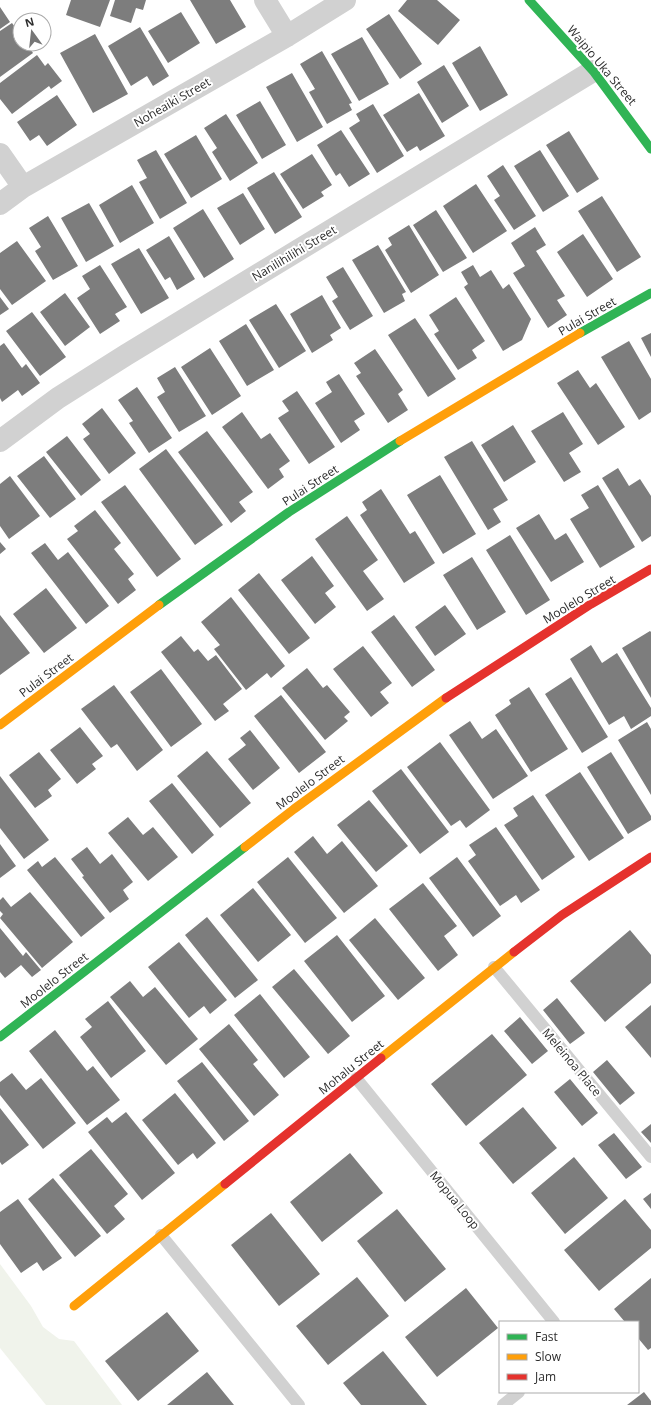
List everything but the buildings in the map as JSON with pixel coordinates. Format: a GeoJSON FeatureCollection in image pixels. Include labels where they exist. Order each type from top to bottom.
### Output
{"type":"FeatureCollection","features":[{"type":"Feature","properties":{"kind":"street"},"geometry":{"type":"LineString","coordinates":[[265,0],[287,36]]}},
{"type":"Feature","properties":{"kind":"street","name":"Noheaiki Street"},"geometry":{"type":"LineString","coordinates":[[0,204],[23,187],[287,36],[345,0]]}},
{"type":"Feature","properties":{"kind":"street","name":"Waipio Uka Street"},"geometry":{"type":"LineString","coordinates":[[529,0],[550,21],[593,71],[630,117],[651,149]]}},
{"type":"Feature","properties":{"kind":"street","name":"Nanilihilihi Street"},"geometry":{"type":"LineString","coordinates":[[0,441],[58,398],[126,354],[593,71]]}},
{"type":"Feature","properties":{"kind":"street"},"geometry":{"type":"LineString","coordinates":[[0,154],[23,187]]}},
{"type":"Feature","properties":{"kind":"street","name":"Pulai Street"},"geometry":{"type":"LineString","coordinates":[[0,725],[151,611],[289,512],[404,438],[614,313],[651,293]]}},
{"type":"Feature","properties":{"kind":"street","name":"Moolelo Street"},"geometry":{"type":"LineString","coordinates":[[0,1037],[294,809],[428,710],[591,604],[651,569]]}},
{"type":"Feature","properties":{"kind":"street","name":"Mohalu Street"},"geometry":{"type":"LineString","coordinates":[[74,1306],[494,967],[562,915],[651,857]]}},
{"type":"Feature","properties":{"kind":"lane","name":"Meleinoa Place"},"geometry":{"type":"LineString","coordinates":[[494,967],[651,1157]]}},
{"type":"Feature","properties":{"kind":"lane","name":"Mopua Loop"},"geometry":{"type":"LineString","coordinates":[[356,1078],[553,1321]]}},
{"type":"Feature","properties":{"kind":"lane"},"geometry":{"type":"LineString","coordinates":[[161,1235],[299,1405]]}},
{"type":"Feature","properties":{"kind":"lane"},"geometry":{"type":"LineString","coordinates":[[503,1405],[518,1393]]}},
{"type":"Feature","properties":{"kind":"shaded area"},"geometry":{"type":"Polygon","coordinates":[[[0,1264],[31,1306],[43,1327],[59,1339],[74,1341],[122,1405],[46,1405],[0,1348],[0,1264]]]}},
{"type":"Feature","properties":{"kind":"traffic: fast"},"geometry":{"type":"LineString","coordinates":[[529,0],[594,72],[651,149]]}},
{"type":"Feature","properties":{"kind":"traffic: fast"},"geometry":{"type":"LineString","coordinates":[[580,333],[651,293]]}},
{"type":"Feature","properties":{"kind":"traffic: fast"},"geometry":{"type":"LineString","coordinates":[[159,605],[289,512],[400,441]]}},
{"type":"Feature","properties":{"kind":"traffic: fast"},"geometry":{"type":"LineString","coordinates":[[0,1037],[245,847]]}},
{"type":"Feature","properties":{"kind":"traffic: slow"},"geometry":{"type":"LineString","coordinates":[[400,441],[580,333]]}},
{"type":"Feature","properties":{"kind":"traffic: slow"},"geometry":{"type":"LineString","coordinates":[[0,725],[159,605]]}},
{"type":"Feature","properties":{"kind":"traffic: slow"},"geometry":{"type":"LineString","coordinates":[[245,847],[294,809],[446,698]]}},
{"type":"Feature","properties":{"kind":"traffic: slow"},"geometry":{"type":"LineString","coordinates":[[381,1058],[514,952]]}},
{"type":"Feature","properties":{"kind":"traffic: slow"},"geometry":{"type":"LineString","coordinates":[[74,1306],[225,1184]]}},
{"type":"Feature","properties":{"kind":"traffic: jam"},"geometry":{"type":"LineString","coordinates":[[446,698],[591,604],[651,569]]}},
{"type":"Feature","properties":{"kind":"traffic: jam"},"geometry":{"type":"LineString","coordinates":[[514,952],[562,915],[651,857]]}},
{"type":"Feature","properties":{"kind":"traffic: jam"},"geometry":{"type":"LineString","coordinates":[[225,1184],[381,1058]]}}]}
